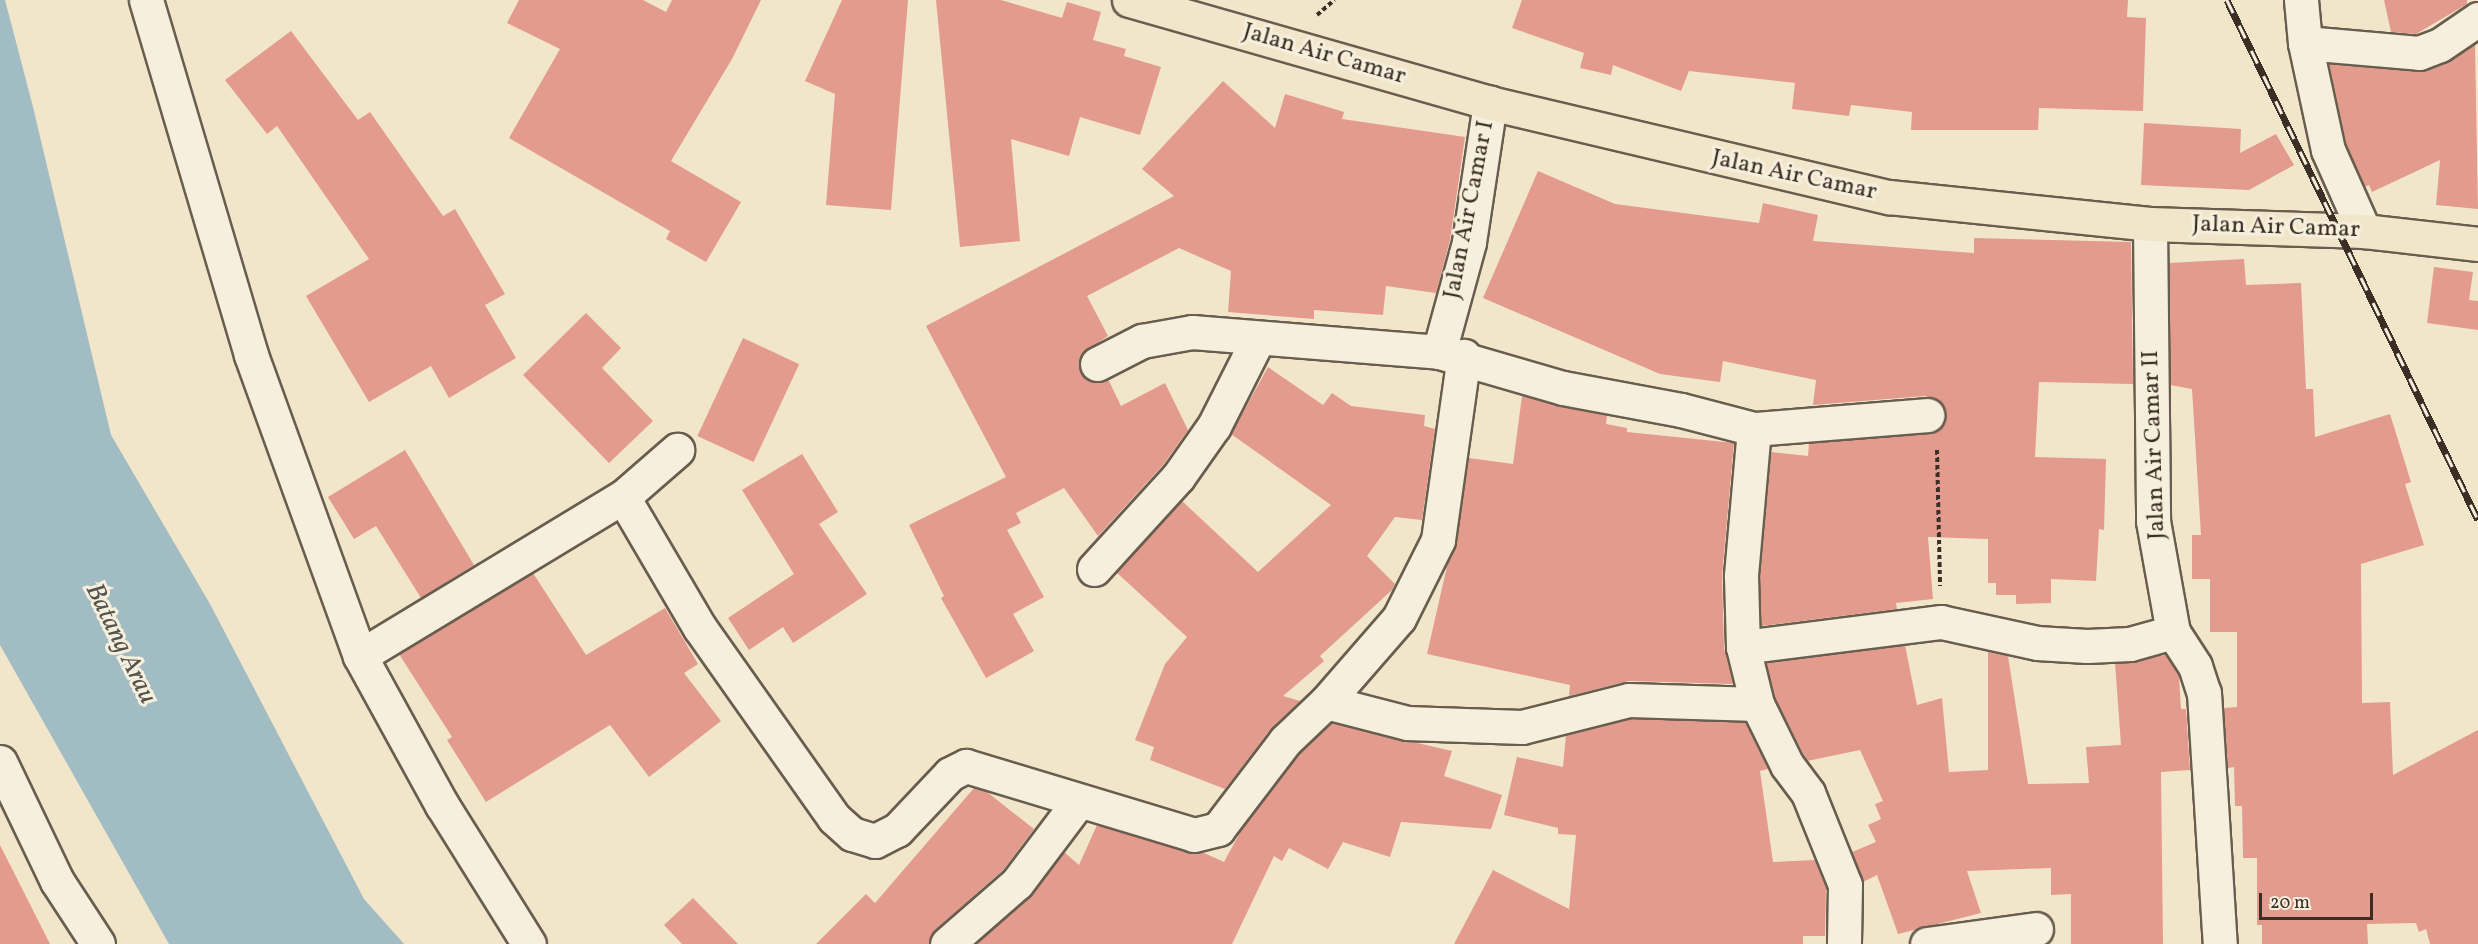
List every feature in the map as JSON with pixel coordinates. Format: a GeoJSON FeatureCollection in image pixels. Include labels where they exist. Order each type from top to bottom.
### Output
{"type":"FeatureCollection","features":[{"type":"Feature","properties":{"kind":"main road","name":"Jalan Air Camar"},"geometry":{"type":"LineString","coordinates":[[1129,0],[1490,103],[1889,197],[2150,224],[2364,231],[2478,244]]}},
{"type":"Feature","properties":{"kind":"street"},"geometry":{"type":"LineString","coordinates":[[2301,0],[2305,43],[2328,150],[2364,231]]}},
{"type":"Feature","properties":{"kind":"street"},"geometry":{"type":"LineString","coordinates":[[148,6],[251,355],[360,656],[442,805],[529,944]]}},
{"type":"Feature","properties":{"kind":"street"},"geometry":{"type":"LineString","coordinates":[[2305,43],[2419,53],[2440,45],[2478,19]]}},
{"type":"Feature","properties":{"kind":"street","name":"Jalan Air Camar I"},"geometry":{"type":"LineString","coordinates":[[623,497],[700,628],[834,818],[852,834],[875,840],[897,830],[950,774],[966,766],[1078,802],[1194,835],[1218,829],[1285,741],[1326,702],[1399,618],[1438,540],[1452,354],[1490,103]]}},
{"type":"Feature","properties":{"kind":"street","name":"Jalan Air Camar II"},"geometry":{"type":"LineString","coordinates":[[2150,224],[2153,521],[2173,632],[2195,666],[2204,693],[2220,944]]}},
{"type":"Feature","properties":{"kind":"street"},"geometry":{"type":"LineString","coordinates":[[1097,364],[1142,341],[1192,332],[1452,354],[1563,388],[1681,410],[1754,429],[1927,415]]}},
{"type":"Feature","properties":{"kind":"street"},"geometry":{"type":"LineString","coordinates":[[1094,569],[1178,477],[1214,426],[1258,339]]}},
{"type":"Feature","properties":{"kind":"street"},"geometry":{"type":"LineString","coordinates":[[1754,429],[1741,576],[1743,647],[1757,704],[1826,832],[1845,885],[1844,944]]}},
{"type":"Feature","properties":{"kind":"street"},"geometry":{"type":"LineString","coordinates":[[360,656],[623,497],[677,450]]}},
{"type":"Feature","properties":{"kind":"street"},"geometry":{"type":"LineString","coordinates":[[1743,647],[1941,622],[2037,643],[2087,646],[2130,644],[2173,632]]}},
{"type":"Feature","properties":{"kind":"street"},"geometry":{"type":"LineString","coordinates":[[1326,702],[1407,723],[1522,727],[1629,700],[1757,704]]}},
{"type":"Feature","properties":{"kind":"street"},"geometry":{"type":"LineString","coordinates":[[0,762],[57,881],[98,944]]}},
{"type":"Feature","properties":{"kind":"street"},"geometry":{"type":"LineString","coordinates":[[947,944],[1017,883],[1078,802]]}},
{"type":"Feature","properties":{"kind":"street"},"geometry":{"type":"LineString","coordinates":[[1927,944],[2036,929]]}},
{"type":"Feature","properties":{"kind":"path"},"geometry":{"type":"LineString","coordinates":[[1927,415],[1936,447],[1941,622]]}},
{"type":"Feature","properties":{"kind":"water","name":"Batang Arau"},"geometry":{"type":"Polygon","coordinates":[[[0,0],[5,0],[32,103],[111,435],[210,604],[364,899],[404,944],[169,944],[0,645],[0,0]]]}},
{"type":"Feature","properties":{"kind":"building"},"geometry":{"type":"Polygon","coordinates":[[[519,0],[643,0],[666,12],[672,0],[761,0],[732,59],[671,161],[741,202],[706,262],[666,239],[670,231],[509,138],[560,49],[507,23],[519,0]]]}},
{"type":"Feature","properties":{"kind":"building"},"geometry":{"type":"Polygon","coordinates":[[[842,0],[908,0],[891,210],[826,205],[835,94],[805,81],[842,0]]]}},
{"type":"Feature","properties":{"kind":"building"},"geometry":{"type":"Polygon","coordinates":[[[936,0],[1001,0],[1062,18],[1067,2],[1101,12],[1093,40],[1126,49],[1124,56],[1161,67],[1140,135],[1080,117],[1069,156],[1011,139],[1020,241],[960,247],[936,0]]]}},
{"type":"Feature","properties":{"kind":"building"},"geometry":{"type":"Polygon","coordinates":[[[1522,0],[2128,0],[2127,17],[2146,18],[2143,111],[2039,108],[2038,130],[1911,130],[1912,112],[1851,105],[1849,116],[1792,109],[1795,83],[1689,71],[1681,91],[1613,65],[1611,75],[1580,68],[1584,53],[1512,28],[1522,0]]]}},
{"type":"Feature","properties":{"kind":"building"},"geometry":{"type":"Polygon","coordinates":[[[2384,0],[2467,0],[2467,4],[2416,34],[2391,32],[2384,0]]]}},
{"type":"Feature","properties":{"kind":"building"},"geometry":{"type":"Polygon","coordinates":[[[291,31],[358,120],[370,112],[443,216],[455,209],[505,294],[485,305],[516,358],[449,398],[431,366],[369,402],[306,296],[369,259],[277,126],[267,134],[225,80],[291,31]]]}},
{"type":"Feature","properties":{"kind":"building"},"geometry":{"type":"Polygon","coordinates":[[[2475,44],[2478,209],[2436,205],[2440,160],[2372,192],[2369,185],[2365,187],[2346,144],[2329,64],[2418,72],[2447,62],[2475,44]]]}},
{"type":"Feature","properties":{"kind":"building"},"geometry":{"type":"Polygon","coordinates":[[[1223,81],[1275,128],[1285,94],[1344,112],[1342,119],[1465,137],[1450,240],[1436,293],[1386,286],[1383,315],[1314,310],[1314,319],[1228,312],[1231,271],[1179,248],[1087,296],[1108,336],[1082,353],[1081,373],[1095,383],[1108,379],[1121,406],[1165,383],[1188,430],[1163,465],[1098,536],[1064,488],[1016,513],[1021,523],[1007,530],[1044,597],[1013,614],[1034,651],[986,678],[941,598],[944,596],[909,525],[1006,477],[926,326],[1174,196],[1142,169],[1223,81]]]}},
{"type":"Feature","properties":{"kind":"building"},"geometry":{"type":"Polygon","coordinates":[[[2144,123],[2241,129],[2240,153],[2276,134],[2294,165],[2249,190],[2141,185],[2144,123]]]}},
{"type":"Feature","properties":{"kind":"building"},"geometry":{"type":"Polygon","coordinates":[[[1538,171],[1615,204],[1759,223],[1763,203],[1818,215],[1813,241],[1974,253],[1974,238],[2131,242],[2133,384],[2039,382],[2035,457],[2106,459],[2104,530],[2099,529],[2096,581],[2051,579],[2051,603],[2016,604],[2016,595],[1996,595],[1996,583],[1988,583],[1988,539],[1928,537],[1933,599],[1896,603],[1897,609],[1761,626],[1760,577],[1771,452],[1808,456],[1809,443],[1929,434],[1944,424],[1943,405],[1925,396],[1813,405],[1816,380],[1723,361],[1720,382],[1660,374],[1483,298],[1538,171]]]}},
{"type":"Feature","properties":{"kind":"building"},"geometry":{"type":"Polygon","coordinates":[[[2244,259],[2246,285],[2301,283],[2306,389],[2313,389],[2315,437],[2390,414],[2411,482],[2405,484],[2424,545],[2361,564],[2362,703],[2390,702],[2393,775],[2478,730],[2478,944],[2430,944],[2426,929],[2419,932],[2416,923],[2367,924],[2368,944],[2262,944],[2262,925],[2257,925],[2257,858],[2243,858],[2242,806],[2235,806],[2234,767],[2228,768],[2224,708],[2237,707],[2237,632],[2210,632],[2210,579],[2192,579],[2192,535],[2201,535],[2192,389],[2170,385],[2169,263],[2244,259]]]}},
{"type":"Feature","properties":{"kind":"building"},"geometry":{"type":"Polygon","coordinates":[[[2434,267],[2473,272],[2469,300],[2478,301],[2478,330],[2427,323],[2434,267]]]}},
{"type":"Feature","properties":{"kind":"building"},"geometry":{"type":"Polygon","coordinates":[[[586,313],[621,348],[602,368],[653,421],[609,463],[523,375],[586,313]]]}},
{"type":"Feature","properties":{"kind":"building"},"geometry":{"type":"Polygon","coordinates":[[[743,338],[799,364],[754,462],[697,436],[743,338]]]}},
{"type":"Feature","properties":{"kind":"building"},"geometry":{"type":"Polygon","coordinates":[[[1268,367],[1323,405],[1332,393],[1351,406],[1425,415],[1424,426],[1435,429],[1422,520],[1395,517],[1367,556],[1395,584],[1392,590],[1320,656],[1324,661],[1283,696],[1300,701],[1270,730],[1225,789],[1150,760],[1154,747],[1135,740],[1165,664],[1187,637],[1116,572],[1182,501],[1258,572],[1331,505],[1231,434],[1268,367]]]}},
{"type":"Feature","properties":{"kind":"building"},"geometry":{"type":"Polygon","coordinates":[[[1522,396],[1607,415],[1606,424],[1627,428],[1627,432],[1734,443],[1722,576],[1724,648],[1733,684],[1629,681],[1569,696],[1570,685],[1427,654],[1448,562],[1456,543],[1469,458],[1513,464],[1522,396]]]}},
{"type":"Feature","properties":{"kind":"building"},"geometry":{"type":"Polygon","coordinates":[[[405,450],[474,565],[421,598],[376,526],[354,539],[328,497],[405,450]]]}},
{"type":"Feature","properties":{"kind":"building"},"geometry":{"type":"Polygon","coordinates":[[[802,454],[838,512],[819,524],[867,594],[793,643],[783,627],[749,650],[728,618],[794,574],[742,490],[802,454]]]}},
{"type":"Feature","properties":{"kind":"building"},"geometry":{"type":"Polygon","coordinates":[[[533,573],[586,655],[665,608],[698,664],[684,673],[721,721],[649,777],[610,725],[486,802],[447,740],[452,737],[399,654],[533,573]]]}},
{"type":"Feature","properties":{"kind":"building"},"geometry":{"type":"Polygon","coordinates":[[[1905,645],[1917,705],[1942,698],[1949,772],[1988,770],[1988,652],[2008,656],[2028,784],[2089,783],[2086,747],[2121,745],[2115,663],[2166,655],[2179,676],[2181,709],[2186,709],[2190,770],[2161,772],[2163,944],[2071,944],[2071,894],[2051,895],[2051,868],[1967,871],[1981,913],[1898,934],[1877,875],[1863,882],[1852,852],[1876,842],[1868,825],[1881,819],[1875,804],[1883,801],[1860,750],[1807,761],[1775,698],[1766,663],[1905,645]]]}},
{"type":"Feature","properties":{"kind":"building"},"geometry":{"type":"Polygon","coordinates":[[[1631,719],[1745,722],[1768,769],[1760,771],[1773,862],[1815,860],[1826,888],[1825,936],[1803,936],[1803,944],[1454,944],[1493,870],[1569,909],[1576,835],[1558,834],[1558,828],[1504,815],[1517,757],[1563,767],[1566,735],[1631,719]]]}},
{"type":"Feature","properties":{"kind":"building"},"geometry":{"type":"Polygon","coordinates":[[[1331,723],[1452,751],[1444,776],[1502,795],[1491,829],[1401,822],[1390,857],[1343,842],[1328,869],[1289,848],[1282,861],[1274,856],[1232,944],[976,944],[1029,897],[1064,852],[1079,865],[1097,825],[1189,853],[1202,852],[1224,862],[1243,827],[1299,754],[1331,723]]]}},
{"type":"Feature","properties":{"kind":"building"},"geometry":{"type":"Polygon","coordinates":[[[974,788],[987,792],[1034,829],[1003,870],[935,930],[929,944],[816,944],[866,894],[875,903],[974,788]]]}},
{"type":"Feature","properties":{"kind":"building"},"geometry":{"type":"Polygon","coordinates":[[[0,845],[50,944],[0,944],[0,845]]]}},
{"type":"Feature","properties":{"kind":"building"},"geometry":{"type":"Polygon","coordinates":[[[693,898],[738,944],[682,944],[664,925],[693,898]]]}},
{"type":"Feature","properties":{"kind":"railway"},"geometry":{"type":"LineString","coordinates":[[2227,0],[2478,520]]}}]}
